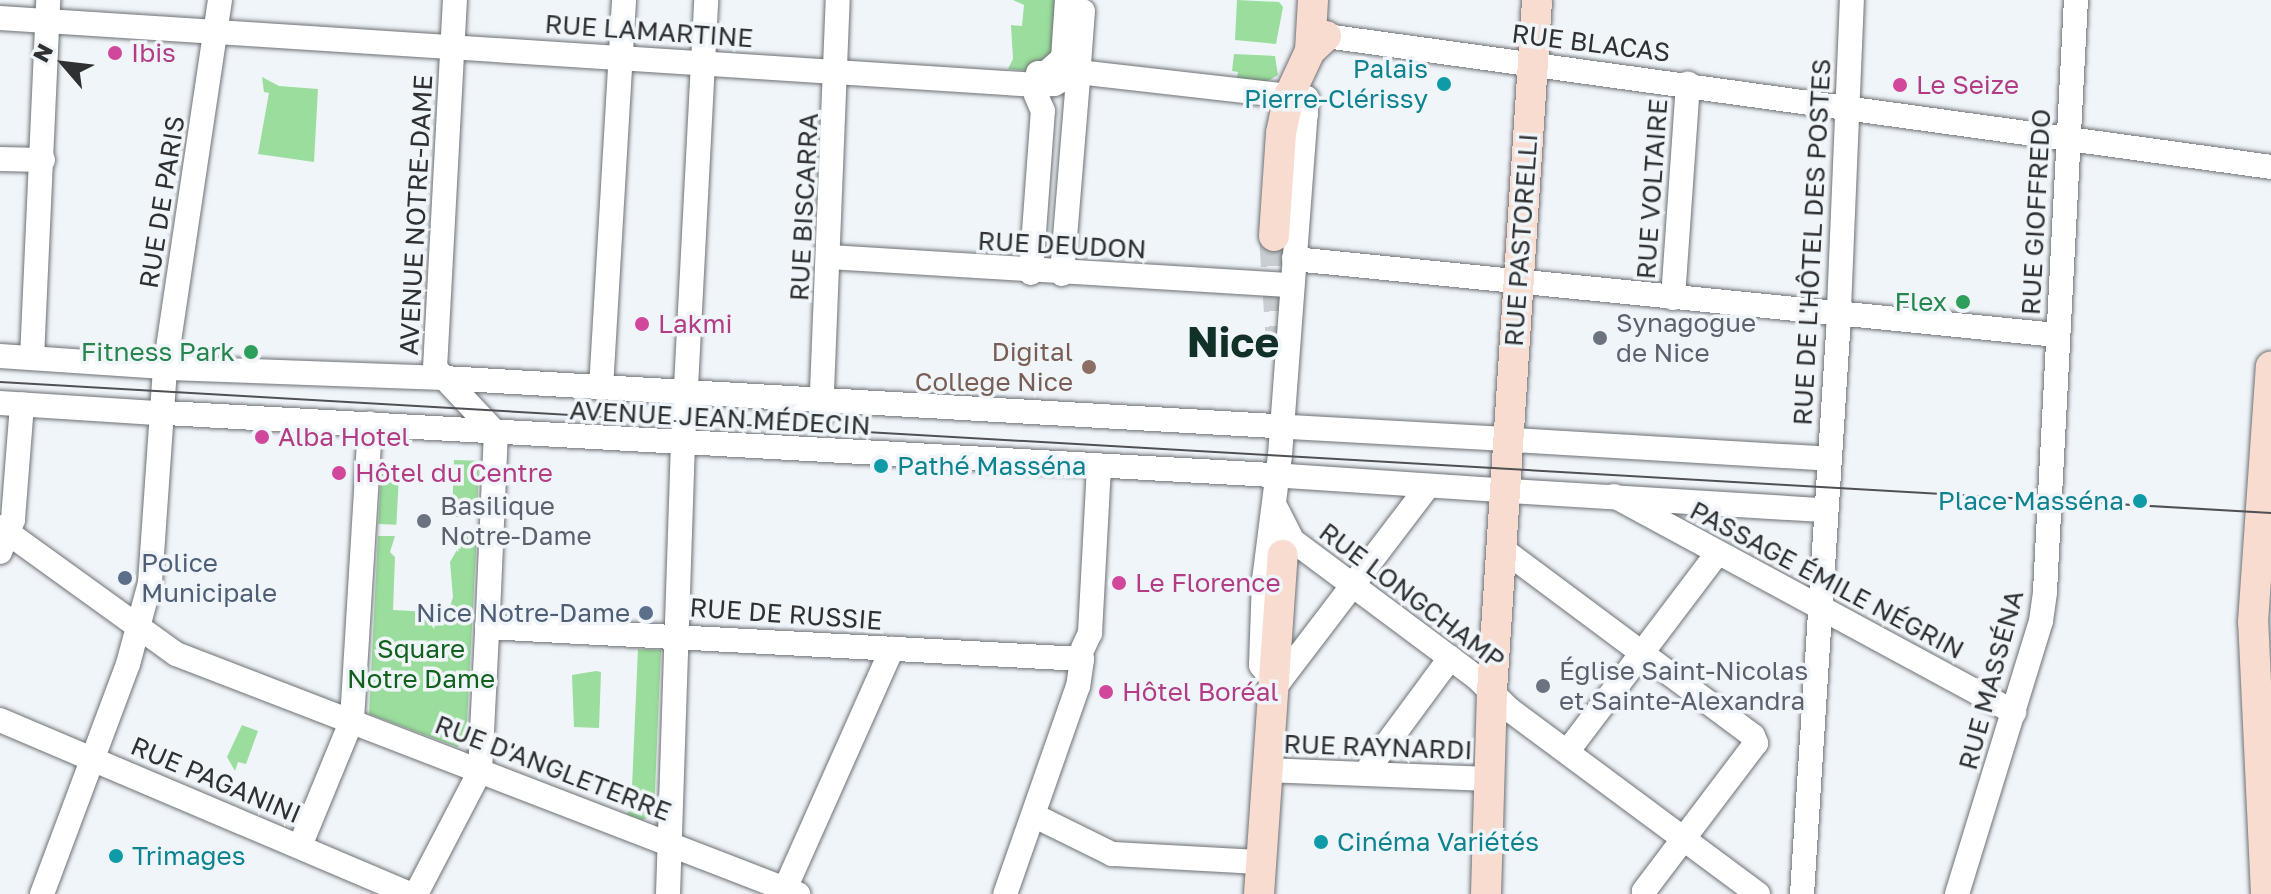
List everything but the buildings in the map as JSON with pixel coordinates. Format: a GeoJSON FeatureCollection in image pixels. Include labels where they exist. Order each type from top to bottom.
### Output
{"type":"FeatureCollection","features":[{"type":"Feature","properties":{"kind":"main road"},"geometry":{"type":"LineString","coordinates":[[1274,236],[1281,133],[1298,105],[1318,44],[1313,0]]}},
{"type":"Feature","properties":{"kind":"main road","name":"RUE PASTORELLI"},"geometry":{"type":"LineString","coordinates":[[1486,894],[1492,691],[1537,0]]}},
{"type":"Feature","properties":{"kind":"main road"},"geometry":{"type":"LineString","coordinates":[[2266,894],[2255,584],[2271,367]]}},
{"type":"Feature","properties":{"kind":"main road"},"geometry":{"type":"LineString","coordinates":[[1259,894],[1271,685],[1282,621],[1283,555]]}},
{"type":"Feature","properties":{"kind":"street","name":"RUE DE PARIS"},"geometry":{"type":"LineString","coordinates":[[42,894],[94,758],[150,583],[161,413],[220,0]]}},
{"type":"Feature","properties":{"kind":"street","name":"AVENUE NOTRE-DAME"},"geometry":{"type":"LineString","coordinates":[[455,0],[435,368],[488,424]]}},
{"type":"Feature","properties":{"kind":"street"},"geometry":{"type":"LineString","coordinates":[[601,388],[624,0]]}},
{"type":"Feature","properties":{"kind":"street"},"geometry":{"type":"LineString","coordinates":[[668,894],[683,444],[706,0]]}},
{"type":"Feature","properties":{"kind":"street","name":"RUE BISCARRA"},"geometry":{"type":"LineString","coordinates":[[821,409],[839,72],[838,0]]}},
{"type":"Feature","properties":{"kind":"street"},"geometry":{"type":"LineString","coordinates":[[1031,273],[1043,111],[1037,84],[1063,58],[1067,0]]}},
{"type":"Feature","properties":{"kind":"street"},"geometry":{"type":"LineString","coordinates":[[1062,274],[1084,0]]}},
{"type":"Feature","properties":{"kind":"street","name":"RUE DE L'HÔTEL DES POSTES"},"geometry":{"type":"LineString","coordinates":[[1802,894],[1819,610],[1822,499],[1838,317],[1852,0]]}},
{"type":"Feature","properties":{"kind":"street","name":"RUE GIOFFREDO"},"geometry":{"type":"LineString","coordinates":[[2056,428],[2057,335],[2076,0]]}},
{"type":"Feature","properties":{"kind":"street","name":"RUE LAMARTINE"},"geometry":{"type":"LineString","coordinates":[[0,18],[48,10],[216,32],[1037,85],[1054,84],[1078,72],[1298,105]]}},
{"type":"Feature","properties":{"kind":"street"},"geometry":{"type":"LineString","coordinates":[[32,358],[48,10]]}},
{"type":"Feature","properties":{"kind":"street","name":"RUE BLACAS"},"geometry":{"type":"LineString","coordinates":[[1318,44],[1533,64],[1688,84],[2271,167]]}},
{"type":"Feature","properties":{"kind":"street","name":"RUE VOLTAIRE"},"geometry":{"type":"LineString","coordinates":[[1673,298],[1688,84]]}},
{"type":"Feature","properties":{"kind":"street"},"geometry":{"type":"LineString","coordinates":[[1298,105],[1294,259],[1279,476],[1265,567],[1261,665],[1271,685],[1428,486]]}},
{"type":"Feature","properties":{"kind":"street"},"geometry":{"type":"LineString","coordinates":[[0,159],[43,160]]}},
{"type":"Feature","properties":{"kind":"street","name":"RUE DEUDON"},"geometry":{"type":"LineString","coordinates":[[829,257],[1062,274],[1147,267],[1292,285]]}},
{"type":"Feature","properties":{"kind":"street"},"geometry":{"type":"LineString","coordinates":[[1294,259],[1838,317],[2057,335]]}},
{"type":"Feature","properties":{"kind":"street","name":"AVENUE JEAN MÉDECIN"},"geometry":{"type":"LineString","coordinates":[[0,356],[165,368],[444,378],[601,388],[821,409],[1283,426],[1821,458]]}},
{"type":"Feature","properties":{"kind":"street"},"geometry":{"type":"LineString","coordinates":[[2,537],[11,403]]}},
{"type":"Feature","properties":{"kind":"street","name":"AVENUE JEAN MÉDECIN"},"geometry":{"type":"LineString","coordinates":[[11,403],[370,424],[488,424],[683,444],[1428,486],[1505,487],[1614,496],[1822,499]]}},
{"type":"Feature","properties":{"kind":"street"},"geometry":{"type":"LineString","coordinates":[[300,846],[352,720],[370,424]]}},
{"type":"Feature","properties":{"kind":"street"},"geometry":{"type":"LineString","coordinates":[[416,894],[480,771],[487,627],[488,424]]}},
{"type":"Feature","properties":{"kind":"street","name":"RUE MASSÉNA"},"geometry":{"type":"LineString","coordinates":[[1957,894],[2041,621],[2056,428]]}},
{"type":"Feature","properties":{"kind":"street"},"geometry":{"type":"LineString","coordinates":[[1005,894],[1035,816],[1078,686],[1082,653],[1090,633],[1099,467]]}},
{"type":"Feature","properties":{"kind":"street","name":"PASSAGE ÉMILE NÉGRIN"},"geometry":{"type":"LineString","coordinates":[[1614,496],[1716,555],[2014,712]]}},
{"type":"Feature","properties":{"kind":"street","name":"RUE LONGCHAMP"},"geometry":{"type":"LineString","coordinates":[[1274,505],[1281,527],[1292,540],[1450,658],[1492,691],[1510,710],[1758,894]]}},
{"type":"Feature","properties":{"kind":"street","name":"RUE D'ANGLETERRE"},"geometry":{"type":"LineString","coordinates":[[2,537],[176,654],[791,891]]}},
{"type":"Feature","properties":{"kind":"street"},"geometry":{"type":"LineString","coordinates":[[1501,548],[1649,644],[1756,743],[1644,891]]}},
{"type":"Feature","properties":{"kind":"street"},"geometry":{"type":"LineString","coordinates":[[1567,752],[1716,555]]}},
{"type":"Feature","properties":{"kind":"street","name":"RUE DE RUSSIE"},"geometry":{"type":"LineString","coordinates":[[487,627],[892,649],[1082,653]]}},
{"type":"Feature","properties":{"kind":"street"},"geometry":{"type":"LineString","coordinates":[[791,891],[892,649]]}},
{"type":"Feature","properties":{"kind":"street"},"geometry":{"type":"LineString","coordinates":[[1366,772],[1450,658]]}},
{"type":"Feature","properties":{"kind":"street","name":"RUE PAGANINI"},"geometry":{"type":"LineString","coordinates":[[0,720],[409,894]]}},
{"type":"Feature","properties":{"kind":"street","name":"RUE RAYNARDI"},"geometry":{"type":"LineString","coordinates":[[1265,770],[1490,779]]}},
{"type":"Feature","properties":{"kind":"street"},"geometry":{"type":"LineString","coordinates":[[1035,816],[1112,854],[1260,862]]}},
{"type":"Feature","properties":{"kind":"green space"},"geometry":{"type":"Polygon","coordinates":[[[1013,0],[1062,0],[1059,57],[1043,72],[1008,69],[1013,59],[1011,25],[1022,26],[1024,5],[1013,0]]]}},
{"type":"Feature","properties":{"kind":"green space"},"geometry":{"type":"Polygon","coordinates":[[[1237,0],[1279,2],[1283,7],[1276,44],[1235,40],[1237,0]]]}},
{"type":"Feature","properties":{"kind":"green space"},"geometry":{"type":"Polygon","coordinates":[[[1234,54],[1275,56],[1278,75],[1266,82],[1237,78],[1238,72],[1232,71],[1234,54]]]}},
{"type":"Feature","properties":{"kind":"green space"},"geometry":{"type":"Polygon","coordinates":[[[262,77],[279,86],[318,89],[314,162],[258,154],[269,93],[264,92],[262,77]]]}},
{"type":"Feature","properties":{"kind":"green space"},"geometry":{"type":"Polygon","coordinates":[[[454,460],[479,461],[477,518],[452,517],[454,460]]]}},
{"type":"Feature","properties":{"kind":"green space"},"geometry":{"type":"Polygon","coordinates":[[[381,474],[399,475],[396,525],[378,524],[381,474]]]}},
{"type":"Feature","properties":{"kind":"green space","name":"Square Notre Dame"},"geometry":{"type":"Polygon","coordinates":[[[451,531],[477,531],[466,741],[457,747],[369,714],[378,536],[395,536],[390,552],[395,557],[393,610],[448,613],[453,597],[450,562],[457,550],[451,544],[451,531]]]}},
{"type":"Feature","properties":{"kind":"green space"},"geometry":{"type":"Polygon","coordinates":[[[638,649],[661,650],[654,814],[643,820],[626,814],[631,810],[638,649]]]}},
{"type":"Feature","properties":{"kind":"green space"},"geometry":{"type":"Polygon","coordinates":[[[601,672],[599,728],[574,727],[572,675],[601,672]]]}},
{"type":"Feature","properties":{"kind":"green space"},"geometry":{"type":"Polygon","coordinates":[[[242,725],[258,731],[246,764],[238,762],[235,771],[227,757],[242,725]]]}},
{"type":"Feature","properties":{"kind":"tunnel"},"geometry":{"type":"LineString","coordinates":[[1274,236],[1282,361]]}},
{"type":"Feature","properties":{"kind":"tram line"},"geometry":{"type":"LineString","coordinates":[[0,382],[2271,513]]}},
{"type":"Feature","properties":{"kind":"place","name":"Ibis"},"geometry":{"type":"Point","coordinates":[115,53]}},
{"type":"Feature","properties":{"kind":"place","name":"Palais Pierre-Clérissy"},"geometry":{"type":"Point","coordinates":[1444,84]}},
{"type":"Feature","properties":{"kind":"place","name":"Le Seize"},"geometry":{"type":"Point","coordinates":[1900,85]}},
{"type":"Feature","properties":{"kind":"place","name":"Flex"},"geometry":{"type":"Point","coordinates":[1963,302]}},
{"type":"Feature","properties":{"kind":"place","name":"Lakmi"},"geometry":{"type":"Point","coordinates":[642,324]}},
{"type":"Feature","properties":{"kind":"place","name":"Synagogue de Nice"},"geometry":{"type":"Point","coordinates":[1600,338]}},
{"type":"Feature","properties":{"kind":"place","name":"Fitness Park"},"geometry":{"type":"Point","coordinates":[251,352]}},
{"type":"Feature","properties":{"kind":"place","name":"Digital College Nice"},"geometry":{"type":"Point","coordinates":[1089,367]}},
{"type":"Feature","properties":{"kind":"place","name":"Alba Hotel"},"geometry":{"type":"Point","coordinates":[262,437]}},
{"type":"Feature","properties":{"kind":"place","name":"Pathé Masséna"},"geometry":{"type":"Point","coordinates":[881,466]}},
{"type":"Feature","properties":{"kind":"place","name":"Hôtel du Centre"},"geometry":{"type":"Point","coordinates":[339,473]}},
{"type":"Feature","properties":{"kind":"place","name":"Place Masséna"},"geometry":{"type":"Point","coordinates":[2140,501]}},
{"type":"Feature","properties":{"kind":"place","name":"Basilique Notre-Dame"},"geometry":{"type":"Point","coordinates":[424,521]}},
{"type":"Feature","properties":{"kind":"place","name":"Police Municipale"},"geometry":{"type":"Point","coordinates":[125,578]}},
{"type":"Feature","properties":{"kind":"place","name":"Le Florence"},"geometry":{"type":"Point","coordinates":[1119,583]}},
{"type":"Feature","properties":{"kind":"place","name":"Nice Notre-Dame"},"geometry":{"type":"Point","coordinates":[646,613]}},
{"type":"Feature","properties":{"kind":"place","name":"Église Saint-Nicolas et Sainte-Alexandra"},"geometry":{"type":"Point","coordinates":[1543,686]}},
{"type":"Feature","properties":{"kind":"place","name":"Hôtel Boréal"},"geometry":{"type":"Point","coordinates":[1106,692]}},
{"type":"Feature","properties":{"kind":"place","name":"Cinéma Variétés"},"geometry":{"type":"Point","coordinates":[1321,842]}},
{"type":"Feature","properties":{"kind":"place","name":"Trimages"},"geometry":{"type":"Point","coordinates":[116,856]}},
{"type":"Feature","properties":{"kind":"district","name":"Nice"},"geometry":{"type":"Point","coordinates":[1233,341]}}]}
